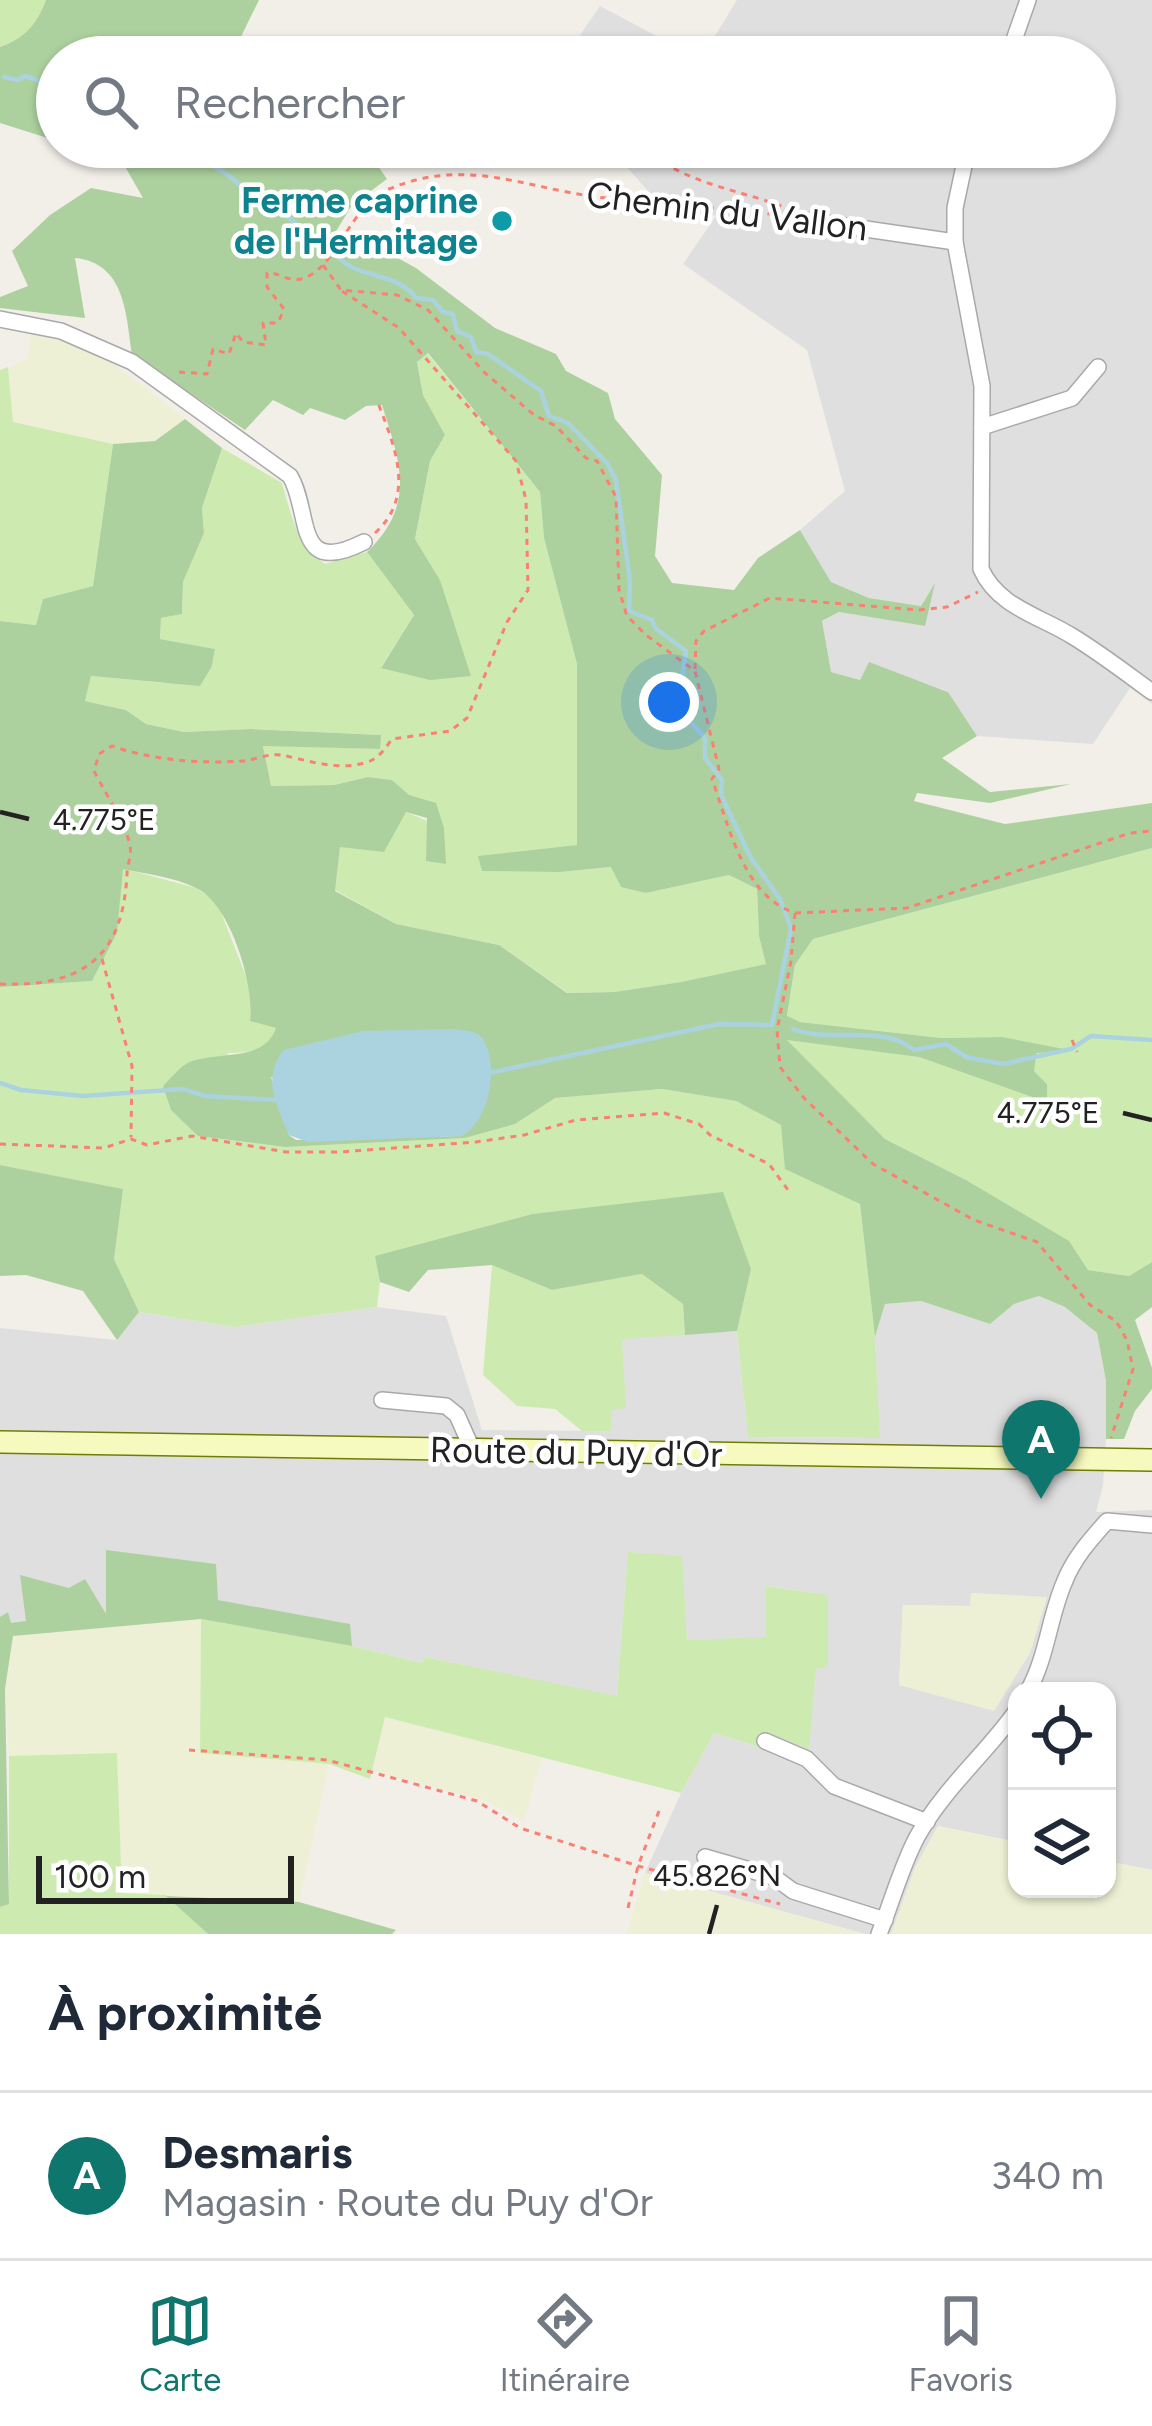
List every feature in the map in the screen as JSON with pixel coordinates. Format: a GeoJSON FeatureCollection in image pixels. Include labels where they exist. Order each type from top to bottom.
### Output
{"type":"FeatureCollection","features":[{"type":"Feature","properties":{"kind":"main road","name":"Route du Puy d'Or"},"geometry":{"type":"LineString","coordinates":[[0,1442],[1152,1460]]}},
{"type":"Feature","properties":{"kind":"street"},"geometry":{"type":"LineString","coordinates":[[1015,36],[1028,0]]}},
{"type":"Feature","properties":{"kind":"street"},"geometry":{"type":"LineString","coordinates":[[964,168],[955,208],[955,242],[982,386],[981,569],[989,587],[1017,608],[1070,634],[1152,692]]}},
{"type":"Feature","properties":{"kind":"street","name":"Chemin du Vallon"},"geometry":{"type":"LineString","coordinates":[[804,220],[955,242]]}},
{"type":"Feature","properties":{"kind":"street"},"geometry":{"type":"LineString","coordinates":[[0,319],[30,322],[85,339],[163,382],[290,476],[298,490],[303,531],[314,546],[328,553],[345,552],[364,542]]}},
{"type":"Feature","properties":{"kind":"street"},"geometry":{"type":"LineString","coordinates":[[982,427],[1072,398],[1097,367]]}},
{"type":"Feature","properties":{"kind":"street"},"geometry":{"type":"LineString","coordinates":[[382,1400],[446,1406],[457,1415],[473,1450]]}},
{"type":"Feature","properties":{"kind":"street"},"geometry":{"type":"LineString","coordinates":[[1033,1682],[1064,1583],[1082,1549],[1107,1521],[1152,1525]]}},
{"type":"Feature","properties":{"kind":"street"},"geometry":{"type":"LineString","coordinates":[[706,1857],[774,1877],[793,1892],[882,1927],[917,1838],[956,1780],[1008,1723]]}},
{"type":"Feature","properties":{"kind":"street"},"geometry":{"type":"LineString","coordinates":[[765,1741],[807,1760],[834,1786],[927,1822]]}},
{"type":"Feature","properties":{"kind":"path"},"geometry":{"type":"LineString","coordinates":[[675,168],[791,209],[804,220]]}},
{"type":"Feature","properties":{"kind":"path","name":"Chemin du Vallon"},"geometry":{"type":"LineString","coordinates":[[323,265],[364,206],[384,190],[430,176],[501,175],[595,197],[720,206],[804,220]]}},
{"type":"Feature","properties":{"kind":"path"},"geometry":{"type":"LineString","coordinates":[[0,984],[32,985],[61,978],[102,957],[124,916],[130,847],[94,770],[100,754],[112,746],[137,755],[191,760],[245,761],[281,755],[300,763],[358,765],[376,759],[392,740],[458,728],[467,718],[507,622],[528,590],[526,500],[516,461],[399,328],[340,290],[323,265],[295,281],[267,273],[267,286],[284,309],[278,323],[263,323],[266,345],[243,342],[236,333],[226,356],[212,349],[207,374],[178,372],[163,382]]}},
{"type":"Feature","properties":{"kind":"path"},"geometry":{"type":"LineString","coordinates":[[340,290],[397,295],[428,310],[484,372],[534,415],[556,426],[586,458],[597,461],[616,497],[619,590],[627,616],[693,669]]}},
{"type":"Feature","properties":{"kind":"path"},"geometry":{"type":"LineString","coordinates":[[364,542],[386,523],[397,502],[401,479],[378,403]]}},
{"type":"Feature","properties":{"kind":"path"},"geometry":{"type":"LineString","coordinates":[[989,587],[947,607],[919,610],[770,598],[704,631],[696,641],[693,669],[719,769],[712,779],[742,861],[776,907],[795,913],[907,908],[1130,833],[1152,832]]}},
{"type":"Feature","properties":{"kind":"path"},"geometry":{"type":"LineString","coordinates":[[795,913],[777,1030],[780,1066],[804,1098],[873,1164],[974,1220],[1036,1242],[1090,1305],[1116,1321],[1127,1340],[1133,1369],[1110,1438],[1108,1460]]}},
{"type":"Feature","properties":{"kind":"path"},"geometry":{"type":"LineString","coordinates":[[102,957],[132,1066],[131,1139]]}},
{"type":"Feature","properties":{"kind":"path"},"geometry":{"type":"LineString","coordinates":[[1072,1040],[1077,1052]]}},
{"type":"Feature","properties":{"kind":"path"},"geometry":{"type":"LineString","coordinates":[[0,1144],[104,1148],[131,1139],[147,1145],[192,1136],[286,1153],[339,1152],[476,1142],[576,1120],[664,1113],[699,1124],[710,1135],[769,1164],[791,1193]]}},
{"type":"Feature","properties":{"kind":"path"},"geometry":{"type":"LineString","coordinates":[[189,1750],[327,1760],[382,1779],[477,1801],[520,1828],[638,1866],[793,1907]]}},
{"type":"Feature","properties":{"kind":"path"},"geometry":{"type":"LineString","coordinates":[[628,1908],[659,1811]]}},
{"type":"Feature","properties":{"kind":"shaded area"},"geometry":{"type":"Polygon","coordinates":[[[737,0],[1152,0],[1152,704],[1130,688],[1093,744],[977,736],[947,691],[869,663],[860,680],[831,672],[821,622],[839,612],[925,626],[932,588],[921,606],[869,598],[831,582],[800,530],[845,491],[807,350],[683,264],[716,216],[664,209],[628,168],[1116,168],[1116,36],[715,36],[737,0]]]}},
{"type":"Feature","properties":{"kind":"shaded area"},"geometry":{"type":"Polygon","coordinates":[[[600,6],[656,36],[579,36],[600,6]]]}},
{"type":"Feature","properties":{"kind":"shaded area"},"geometry":{"type":"Polygon","coordinates":[[[1039,1296],[1065,1307],[1097,1332],[1106,1381],[1106,1439],[1096,1512],[1152,1510],[1152,1870],[1116,1863],[1116,1682],[1008,1682],[1008,1840],[938,1826],[915,1868],[891,1934],[865,1934],[645,1873],[714,1733],[760,1748],[816,1668],[828,1666],[827,1595],[767,1586],[766,1638],[687,1640],[681,1556],[628,1553],[617,1697],[426,1657],[422,1663],[201,1619],[0,1636],[0,1328],[117,1340],[139,1312],[235,1327],[377,1307],[446,1316],[482,1430],[610,1431],[611,1410],[625,1407],[622,1338],[737,1331],[748,1437],[879,1438],[875,1337],[885,1304],[921,1301],[990,1324],[1014,1304],[1039,1296]],[[971,1593],[971,1606],[903,1605],[899,1684],[1046,1598],[971,1593]]]}},
{"type":"Feature","properties":{"kind":"green space"},"geometry":{"type":"Polygon","coordinates":[[[0,0],[46,0],[29,29],[0,47],[0,0]]]}},
{"type":"Feature","properties":{"kind":"green space"},"geometry":{"type":"Polygon","coordinates":[[[46,0],[259,0],[241,36],[36,36],[36,134],[0,123],[0,47],[29,29],[46,0]]]}},
{"type":"Feature","properties":{"kind":"green space"},"geometry":{"type":"Polygon","coordinates":[[[126,168],[379,168],[387,179],[352,205],[332,238],[362,257],[394,256],[416,268],[495,328],[556,354],[566,371],[608,393],[615,419],[662,475],[655,556],[672,583],[734,590],[758,558],[800,530],[831,582],[869,598],[921,606],[935,583],[925,626],[839,612],[822,621],[831,672],[860,680],[869,662],[948,692],[977,736],[942,758],[990,792],[1071,784],[990,803],[917,793],[914,801],[1005,824],[1152,803],[1152,848],[813,939],[795,965],[787,1016],[800,1022],[941,1038],[1002,1037],[1069,1050],[1037,1053],[1034,1071],[1047,1084],[1048,1125],[1032,1097],[919,1057],[787,1040],[885,1139],[1069,1241],[1088,1270],[1129,1276],[1152,1262],[1152,1307],[1135,1320],[1152,1368],[1152,1389],[1135,1411],[1124,1439],[1106,1439],[1106,1381],[1097,1333],[1065,1307],[1039,1296],[1014,1304],[990,1324],[921,1301],[885,1304],[875,1337],[860,1204],[785,1169],[781,1125],[736,1101],[662,1089],[555,1098],[515,1124],[465,1138],[285,1147],[198,1136],[171,1110],[163,1086],[192,1061],[262,1046],[276,1028],[250,1021],[238,947],[208,897],[179,881],[123,869],[117,933],[92,981],[0,987],[0,621],[36,625],[43,599],[93,586],[113,444],[155,441],[185,419],[222,448],[202,508],[204,533],[183,582],[182,614],[161,618],[160,639],[215,649],[212,666],[200,686],[91,676],[85,701],[126,710],[146,724],[184,732],[251,729],[381,735],[380,749],[263,746],[271,786],[334,785],[368,777],[392,780],[409,795],[436,803],[444,828],[446,864],[426,861],[427,818],[406,812],[384,852],[340,847],[335,891],[396,924],[499,945],[567,993],[614,992],[766,964],[759,936],[757,889],[729,875],[646,893],[621,887],[611,867],[482,871],[478,856],[577,845],[577,664],[544,538],[540,492],[428,353],[417,362],[423,395],[445,435],[430,461],[415,539],[440,580],[471,676],[430,680],[381,668],[414,615],[367,552],[393,517],[400,482],[382,405],[366,406],[345,420],[310,408],[303,415],[273,400],[245,430],[132,354],[120,294],[105,270],[92,262],[75,258],[85,318],[0,308],[0,297],[28,286],[12,251],[50,215],[91,188],[143,198],[126,168]],[[271,1077],[289,1135],[296,1140],[462,1136],[271,1077]]]}},
{"type":"Feature","properties":{"kind":"green space"},"geometry":{"type":"Polygon","coordinates":[[[31,333],[102,355],[185,419],[155,441],[113,444],[13,422],[8,368],[27,359],[31,333]]]}},
{"type":"Feature","properties":{"kind":"green space"},"geometry":{"type":"Polygon","coordinates":[[[427,353],[540,492],[544,538],[577,664],[577,845],[536,852],[560,872],[612,867],[646,893],[729,875],[757,889],[759,936],[767,964],[614,992],[568,993],[499,945],[396,924],[335,890],[340,847],[406,812],[444,828],[392,780],[368,777],[334,785],[270,786],[263,745],[379,749],[380,735],[251,729],[184,732],[146,724],[126,710],[85,701],[91,676],[164,683],[212,666],[215,649],[160,639],[161,618],[182,614],[183,582],[204,533],[202,508],[222,448],[282,483],[296,528],[315,556],[325,564],[367,552],[414,615],[381,667],[451,620],[440,580],[415,539],[430,461],[445,435],[423,395],[417,362],[427,353]]]}},
{"type":"Feature","properties":{"kind":"green space"},"geometry":{"type":"Polygon","coordinates":[[[8,367],[13,422],[113,444],[93,586],[43,599],[36,625],[0,621],[0,370],[8,367]]]}},
{"type":"Feature","properties":{"kind":"green space"},"geometry":{"type":"Polygon","coordinates":[[[1152,848],[1152,1262],[1129,1276],[1088,1270],[1068,1241],[966,1180],[885,1139],[785,1039],[919,1057],[1032,1097],[1048,1123],[1047,1084],[1034,1071],[1038,1052],[1062,1051],[1002,1037],[941,1038],[800,1022],[787,1017],[795,965],[813,939],[1152,848]]]}},
{"type":"Feature","properties":{"kind":"green space"},"geometry":{"type":"Polygon","coordinates":[[[122,868],[196,888],[217,902],[254,997],[277,1027],[264,1046],[228,1053],[198,1136],[285,1147],[465,1138],[515,1124],[554,1098],[662,1089],[736,1101],[781,1125],[824,1185],[860,1204],[875,1337],[880,1438],[748,1437],[737,1331],[751,1269],[612,1207],[532,1214],[376,1257],[377,1307],[235,1327],[139,1312],[114,1259],[122,1189],[0,1165],[0,987],[92,981],[117,933],[122,868]]]}},
{"type":"Feature","properties":{"kind":"green space"},"geometry":{"type":"Polygon","coordinates":[[[0,1165],[123,1189],[114,1259],[139,1312],[117,1340],[83,1291],[26,1275],[0,1276],[0,1165]]]}},
{"type":"Feature","properties":{"kind":"green space"},"geometry":{"type":"Polygon","coordinates":[[[723,1192],[751,1269],[737,1331],[685,1335],[683,1304],[642,1274],[552,1290],[492,1265],[428,1270],[409,1292],[380,1282],[375,1256],[532,1214],[723,1192]]]}},
{"type":"Feature","properties":{"kind":"green space"},"geometry":{"type":"Polygon","coordinates":[[[492,1265],[552,1290],[642,1274],[683,1304],[685,1335],[622,1339],[626,1408],[612,1410],[611,1431],[582,1431],[555,1409],[517,1406],[483,1375],[492,1265]]]}},
{"type":"Feature","properties":{"kind":"green space"},"geometry":{"type":"Polygon","coordinates":[[[106,1550],[216,1564],[218,1600],[350,1624],[352,1646],[201,1619],[13,1636],[5,1689],[9,1904],[0,1907],[0,1617],[8,1612],[11,1623],[26,1621],[20,1575],[69,1588],[85,1579],[106,1614],[106,1550]]]}},
{"type":"Feature","properties":{"kind":"green space"},"geometry":{"type":"Polygon","coordinates":[[[628,1552],[682,1556],[687,1640],[766,1637],[766,1586],[828,1595],[828,1667],[816,1669],[809,1749],[770,1734],[761,1748],[714,1733],[681,1793],[385,1717],[370,1779],[329,1764],[200,1753],[201,1619],[617,1696],[628,1552]]]}},
{"type":"Feature","properties":{"kind":"green space"},"geometry":{"type":"Polygon","coordinates":[[[971,1593],[1047,1597],[1030,1653],[994,1711],[899,1685],[903,1605],[970,1606],[971,1593]]]}},
{"type":"Feature","properties":{"kind":"green space"},"geometry":{"type":"Polygon","coordinates":[[[201,1619],[200,1753],[329,1764],[299,1902],[122,1894],[117,1753],[9,1756],[5,1689],[12,1635],[201,1619]]]}},
{"type":"Feature","properties":{"kind":"green space"},"geometry":{"type":"Polygon","coordinates":[[[384,1717],[542,1757],[524,1821],[484,1800],[371,1771],[384,1717]]]}},
{"type":"Feature","properties":{"kind":"green space"},"geometry":{"type":"Polygon","coordinates":[[[117,1753],[122,1893],[166,1895],[208,1934],[0,1934],[0,1907],[9,1903],[9,1756],[117,1753]]]}},
{"type":"Feature","properties":{"kind":"green space"},"geometry":{"type":"Polygon","coordinates":[[[938,1826],[1008,1840],[1008,1898],[1116,1898],[1116,1863],[1152,1870],[1152,1934],[891,1934],[915,1868],[938,1826]]]}},
{"type":"Feature","properties":{"kind":"green space"},"geometry":{"type":"Polygon","coordinates":[[[645,1873],[865,1934],[626,1934],[645,1873]]]}},
{"type":"Feature","properties":{"kind":"green space"},"geometry":{"type":"Polygon","coordinates":[[[166,1896],[299,1902],[396,1930],[392,1934],[208,1934],[166,1896]]]}},
{"type":"Feature","properties":{"kind":"water"},"geometry":{"type":"Polygon","coordinates":[[[456,1029],[480,1036],[491,1064],[485,1106],[462,1136],[308,1142],[289,1135],[272,1081],[284,1050],[363,1031],[456,1029]]]}},
{"type":"Feature","properties":{"kind":"waterway"},"geometry":{"type":"LineString","coordinates":[[4,77],[36,80]]}},
{"type":"Feature","properties":{"kind":"waterway"},"geometry":{"type":"LineString","coordinates":[[216,168],[249,197],[271,204],[322,244]]}},
{"type":"Feature","properties":{"kind":"waterway"},"geometry":{"type":"LineString","coordinates":[[338,257],[398,283],[416,298],[433,300],[443,312],[453,314],[457,331],[471,337],[476,352],[488,354],[541,391],[549,416],[568,423],[607,463],[616,480],[630,581],[629,611],[652,620],[655,628],[686,651],[681,705],[705,738],[705,758],[722,780],[721,795],[751,858],[780,899],[791,928],[772,1025],[719,1024],[484,1074]]}},
{"type":"Feature","properties":{"kind":"waterway"},"geometry":{"type":"LineString","coordinates":[[793,1029],[887,1037],[914,1050],[946,1044],[966,1057],[1003,1064],[1071,1049],[1091,1036],[1152,1040]]}},
{"type":"Feature","properties":{"kind":"waterway"},"geometry":{"type":"LineString","coordinates":[[0,1083],[21,1090],[83,1096],[183,1089],[205,1096],[278,1100]]}},
{"type":"Feature","properties":{"kind":"place","name":"Ferme caprine de l'Hermitage"},"geometry":{"type":"Point","coordinates":[502,221]}},
{"type":"Feature","properties":{"kind":"place","name":"Desmaris"},"geometry":{"type":"Point","coordinates":[1041,1499]}}]}
